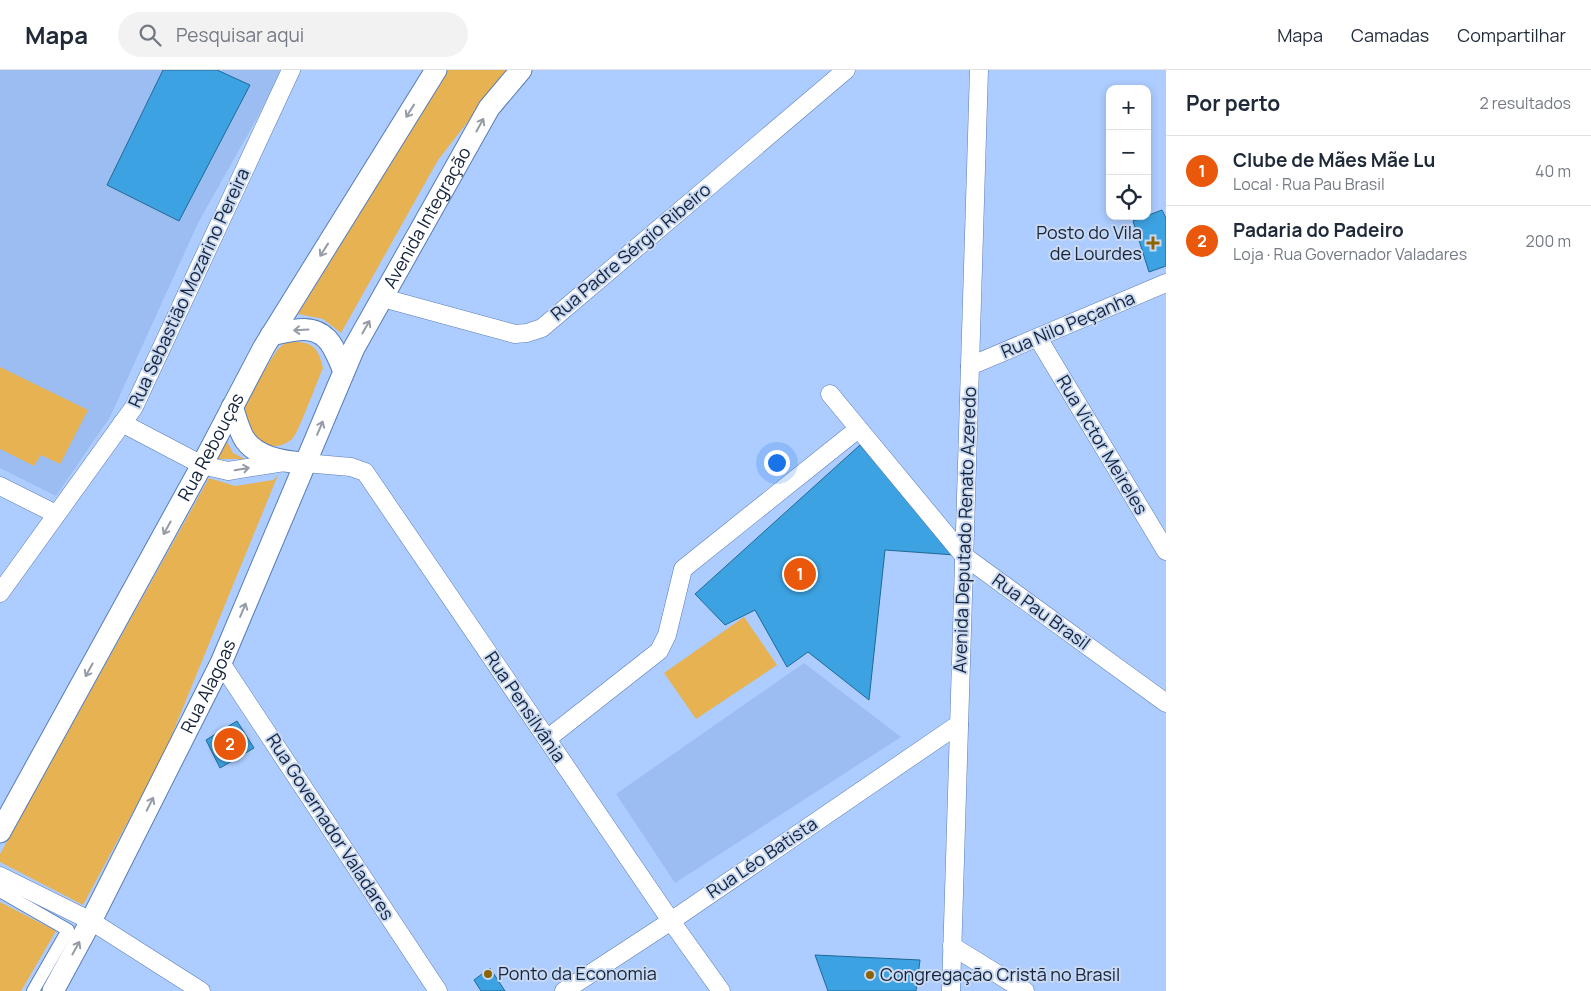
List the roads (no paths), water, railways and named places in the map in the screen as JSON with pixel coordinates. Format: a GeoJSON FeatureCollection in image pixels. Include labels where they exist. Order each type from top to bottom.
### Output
{"type":"FeatureCollection","features":[{"type":"Feature","properties":{"kind":"street","name":"Rua Sebastião Mozarino Pereira"},"geometry":{"type":"LineString","coordinates":[[0,593],[134,407],[291,70]]}},
{"type":"Feature","properties":{"kind":"street","name":"Rua Rebouças"},"geometry":{"type":"LineString","coordinates":[[0,832],[202,465],[271,335],[436,70]]}},
{"type":"Feature","properties":{"kind":"street","name":"Avenida Integração"},"geometry":{"type":"LineString","coordinates":[[344,370],[354,348],[489,108],[521,70]]}},
{"type":"Feature","properties":{"kind":"street","name":"Rua Padre Sérgio Ribeiro"},"geometry":{"type":"LineString","coordinates":[[383,298],[515,334],[527,333],[542,328],[846,70]]}},
{"type":"Feature","properties":{"kind":"street","name":"Avenida Deputado Renato Azeredo"},"geometry":{"type":"LineString","coordinates":[[951,991],[979,70]]}},
{"type":"Feature","properties":{"kind":"street","name":"Rua Nilo Peçanha"},"geometry":{"type":"LineString","coordinates":[[970,366],[1166,283]]}},
{"type":"Feature","properties":{"kind":"street"},"geometry":{"type":"LineString","coordinates":[[271,335],[302,329],[316,331],[328,339],[344,370]]}},
{"type":"Feature","properties":{"kind":"street","name":"Rua Victor Meireles"},"geometry":{"type":"LineString","coordinates":[[1038,338],[1166,552]]}},
{"type":"Feature","properties":{"kind":"street","name":"Rua Alagoas"},"geometry":{"type":"LineString","coordinates":[[53,991],[91,921],[221,663],[344,370]]}},
{"type":"Feature","properties":{"kind":"street","name":"Rua Pau Brasil"},"geometry":{"type":"LineString","coordinates":[[830,394],[964,556],[1164,699]]}},
{"type":"Feature","properties":{"kind":"street"},"geometry":{"type":"LineString","coordinates":[[232,407],[246,440],[262,454],[284,462]]}},
{"type":"Feature","properties":{"kind":"street"},"geometry":{"type":"LineString","coordinates":[[122,423],[202,465],[228,471],[284,462],[305,463]]}},
{"type":"Feature","properties":{"kind":"street"},"geometry":{"type":"LineString","coordinates":[[547,739],[659,651],[668,635],[683,569],[858,429]]}},
{"type":"Feature","properties":{"kind":"street","name":"Rua Pensilvânia"},"geometry":{"type":"LineString","coordinates":[[305,463],[351,466],[366,472],[721,991]]}},
{"type":"Feature","properties":{"kind":"street"},"geometry":{"type":"LineString","coordinates":[[0,486],[56,514]]}},
{"type":"Feature","properties":{"kind":"street","name":"Rua Governador Valadares"},"geometry":{"type":"LineString","coordinates":[[221,663],[438,991]]}},
{"type":"Feature","properties":{"kind":"street","name":"Rua Léo Batista"},"geometry":{"type":"LineString","coordinates":[[564,991],[959,724]]}},
{"type":"Feature","properties":{"kind":"street"},"geometry":{"type":"LineString","coordinates":[[0,876],[91,921],[201,991]]}},
{"type":"Feature","properties":{"kind":"street"},"geometry":{"type":"LineString","coordinates":[[0,891],[68,930],[33,991]]}},
{"type":"Feature","properties":{"kind":"street"},"geometry":{"type":"LineString","coordinates":[[952,946],[1025,991]]}},
{"type":"Feature","properties":{"kind":"place","name":"Posto do Vila de Lourdes"},"geometry":{"type":"Point","coordinates":[1153,243]}},
{"type":"Feature","properties":{"kind":"place","name":"Clube de Mães Mãe Lu"},"geometry":{"type":"Point","coordinates":[800,574]}},
{"type":"Feature","properties":{"kind":"place","name":"Padaria do Padeiro"},"geometry":{"type":"Point","coordinates":[230,744]}},
{"type":"Feature","properties":{"kind":"place","name":"Ponto da Economia"},"geometry":{"type":"Point","coordinates":[488,974]}},
{"type":"Feature","properties":{"kind":"place","name":"Congregação Cristã no Brasil"},"geometry":{"type":"Point","coordinates":[870,975]}}]}
